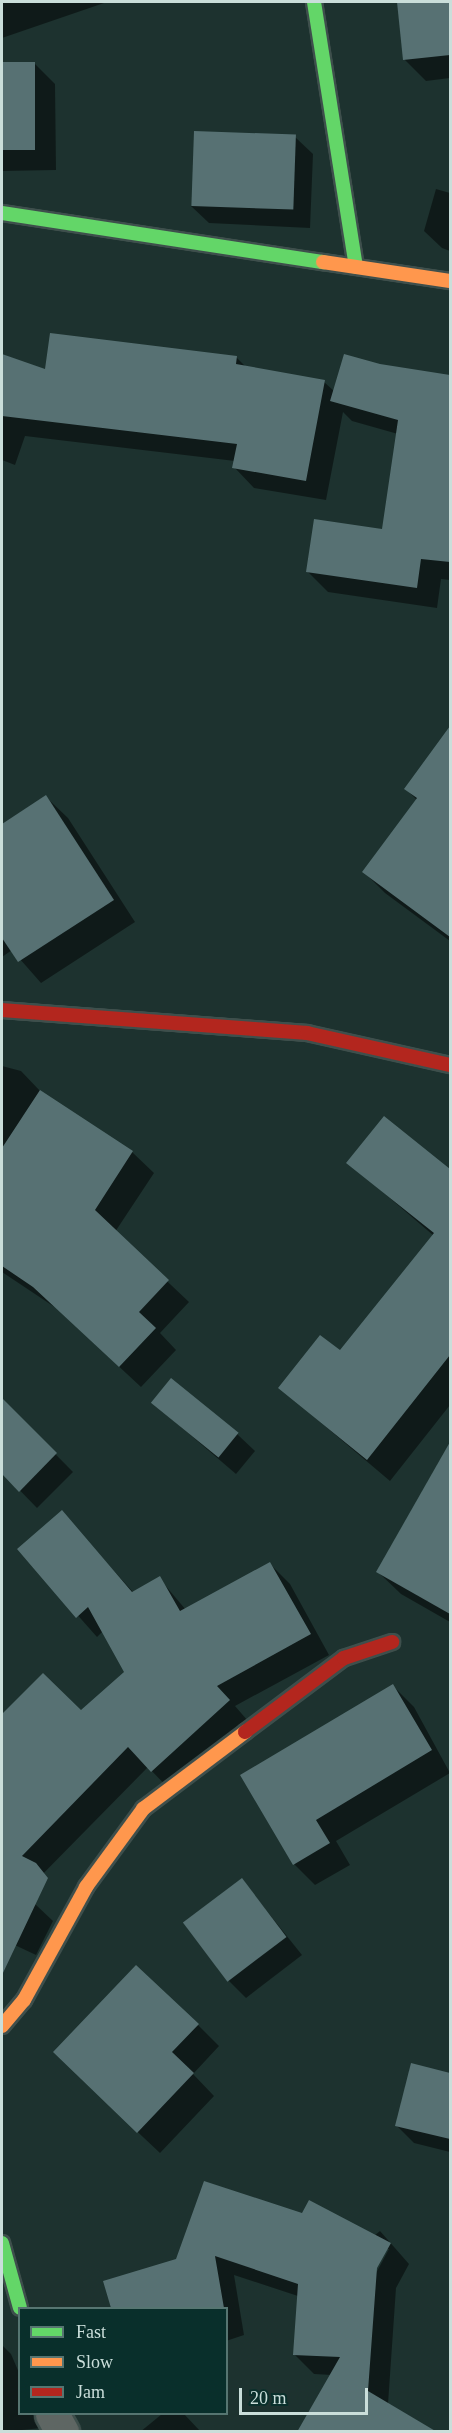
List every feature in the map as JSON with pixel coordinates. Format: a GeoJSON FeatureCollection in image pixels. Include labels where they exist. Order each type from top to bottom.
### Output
{"type":"FeatureCollection","features":[{"type":"Feature","properties":{"kind":"street"},"geometry":{"type":"LineString","coordinates":[[314,2],[356,267]]}},
{"type":"Feature","properties":{"kind":"street"},"geometry":{"type":"LineString","coordinates":[[2,213],[450,281]]}},
{"type":"Feature","properties":{"kind":"street"},"geometry":{"type":"LineString","coordinates":[[2,1010],[307,1032],[450,1065]]}},
{"type":"Feature","properties":{"kind":"street"},"geometry":{"type":"LineString","coordinates":[[2,2026],[24,2000],[86,1887],[143,1809],[344,1658],[392,1642]]}},
{"type":"Feature","properties":{"kind":"street"},"geometry":{"type":"LineString","coordinates":[[2,2243],[20,2307]]}},
{"type":"Feature","properties":{"kind":"street"},"geometry":{"type":"LineString","coordinates":[[53,2415],[62,2432]]}},
{"type":"Feature","properties":{"kind":"building"},"geometry":{"type":"Polygon","coordinates":[[[397,2],[450,2],[450,55],[403,60],[397,2]]]}},
{"type":"Feature","properties":{"kind":"building"},"geometry":{"type":"Polygon","coordinates":[[[2,62],[35,62],[35,150],[2,150],[2,62]]]}},
{"type":"Feature","properties":{"kind":"building"},"geometry":{"type":"Polygon","coordinates":[[[194,131],[296,135],[293,210],[191,206],[194,131]]]}},
{"type":"Feature","properties":{"kind":"building"},"geometry":{"type":"Polygon","coordinates":[[[50,333],[237,356],[236,364],[325,380],[306,481],[232,468],[237,444],[2,416],[2,354],[45,369],[50,333]]]}},
{"type":"Feature","properties":{"kind":"building"},"geometry":{"type":"Polygon","coordinates":[[[344,354],[380,364],[450,375],[450,562],[421,559],[417,588],[306,572],[314,519],[382,529],[398,420],[330,401],[344,354]]]}},
{"type":"Feature","properties":{"kind":"building"},"geometry":{"type":"Polygon","coordinates":[[[450,726],[450,937],[362,872],[417,798],[404,789],[450,726]]]}},
{"type":"Feature","properties":{"kind":"building"},"geometry":{"type":"Polygon","coordinates":[[[46,795],[114,900],[18,962],[2,938],[2,824],[46,795]]]}},
{"type":"Feature","properties":{"kind":"building"},"geometry":{"type":"Polygon","coordinates":[[[40,1090],[133,1151],[95,1210],[169,1280],[139,1312],[156,1328],[119,1367],[33,1287],[2,1266],[2,1148],[40,1090]]]}},
{"type":"Feature","properties":{"kind":"building"},"geometry":{"type":"Polygon","coordinates":[[[384,1116],[450,1169],[450,1355],[367,1460],[278,1388],[320,1335],[340,1350],[434,1233],[346,1163],[384,1116]]]}},
{"type":"Feature","properties":{"kind":"building"},"geometry":{"type":"Polygon","coordinates":[[[171,1378],[239,1433],[218,1458],[151,1403],[171,1378]]]}},
{"type":"Feature","properties":{"kind":"building"},"geometry":{"type":"Polygon","coordinates":[[[2,1398],[57,1453],[19,1492],[2,1474],[2,1398]]]}},
{"type":"Feature","properties":{"kind":"building"},"geometry":{"type":"Polygon","coordinates":[[[450,1442],[450,1614],[376,1572],[450,1442]]]}},
{"type":"Feature","properties":{"kind":"building"},"geometry":{"type":"Polygon","coordinates":[[[62,1510],[132,1592],[160,1576],[180,1611],[270,1562],[311,1634],[217,1686],[230,1700],[151,1772],[128,1747],[22,1856],[36,1863],[48,1878],[2,1975],[2,1714],[43,1673],[81,1710],[124,1672],[88,1607],[76,1618],[17,1549],[62,1510]]]}},
{"type":"Feature","properties":{"kind":"building"},"geometry":{"type":"Polygon","coordinates":[[[393,1684],[432,1750],[316,1820],[330,1843],[293,1865],[240,1775],[393,1684]]]}},
{"type":"Feature","properties":{"kind":"building"},"geometry":{"type":"Polygon","coordinates":[[[242,1878],[287,1937],[227,1982],[183,1923],[242,1878]]]}},
{"type":"Feature","properties":{"kind":"building"},"geometry":{"type":"Polygon","coordinates":[[[136,1965],[199,2024],[172,2052],[194,2073],[137,2133],[53,2052],[136,1965]]]}},
{"type":"Feature","properties":{"kind":"building"},"geometry":{"type":"Polygon","coordinates":[[[411,2063],[450,2073],[450,2139],[395,2126],[411,2063]]]}},
{"type":"Feature","properties":{"kind":"building"},"geometry":{"type":"Polygon","coordinates":[[[204,2181],[302,2213],[309,2200],[391,2243],[377,2268],[368,2391],[437,2432],[297,2432],[340,2357],[293,2355],[298,2284],[215,2256],[224,2307],[111,2307],[103,2281],[176,2259],[204,2181]]]}},
{"type":"Feature","properties":{"kind":"traffic: fast"},"geometry":{"type":"LineString","coordinates":[[314,2],[356,267]]}},
{"type":"Feature","properties":{"kind":"traffic: fast"},"geometry":{"type":"LineString","coordinates":[[2,213],[323,262]]}},
{"type":"Feature","properties":{"kind":"traffic: fast"},"geometry":{"type":"LineString","coordinates":[[2,2243],[20,2307]]}},
{"type":"Feature","properties":{"kind":"traffic: slow"},"geometry":{"type":"LineString","coordinates":[[323,262],[450,281]]}},
{"type":"Feature","properties":{"kind":"traffic: slow"},"geometry":{"type":"LineString","coordinates":[[2,2026],[24,2000],[86,1887],[143,1809],[245,1732]]}},
{"type":"Feature","properties":{"kind":"traffic: jam"},"geometry":{"type":"LineString","coordinates":[[2,1010],[307,1033],[450,1065]]}},
{"type":"Feature","properties":{"kind":"traffic: jam"},"geometry":{"type":"LineString","coordinates":[[245,1732],[344,1658],[392,1642]]}}]}
